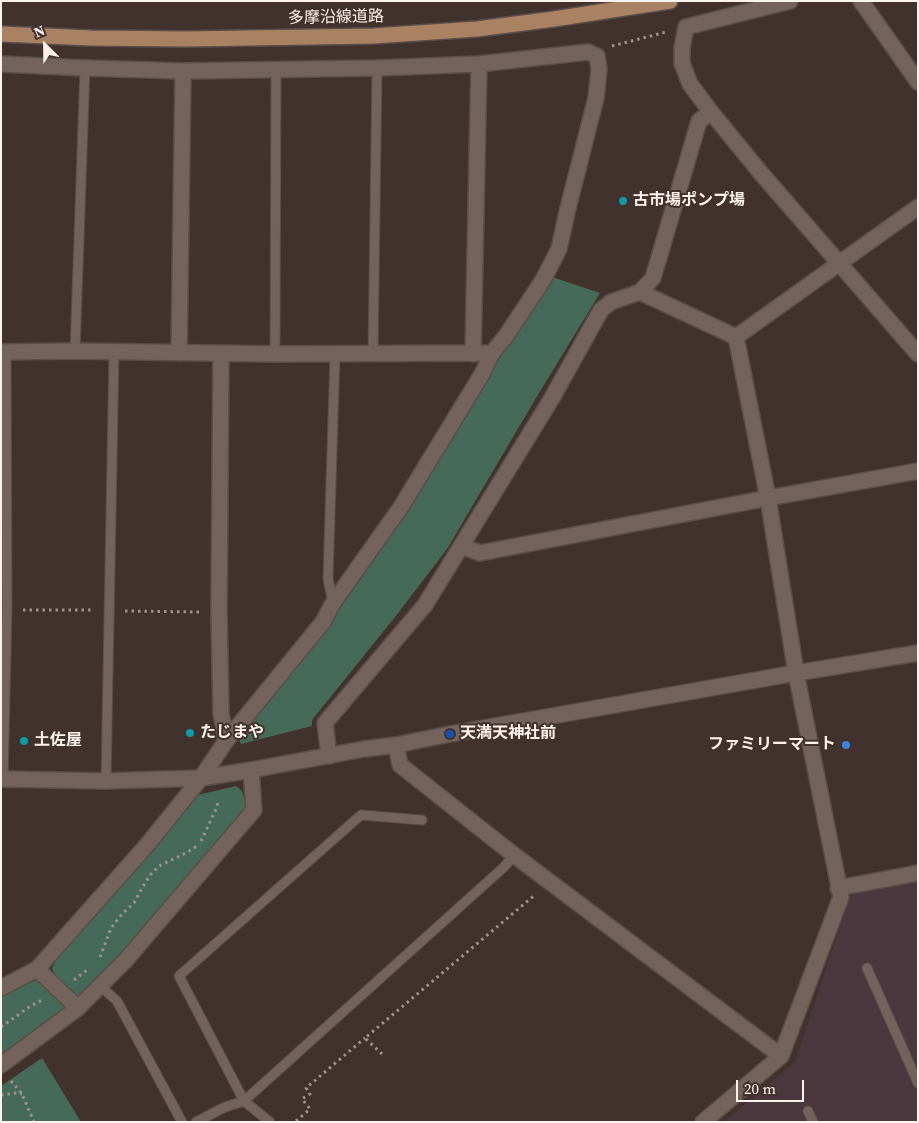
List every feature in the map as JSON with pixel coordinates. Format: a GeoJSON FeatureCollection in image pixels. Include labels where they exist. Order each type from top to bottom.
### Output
{"type":"FeatureCollection","features":[{"type":"Feature","properties":{"kind":"main road","name":"多摩沿線道路"},"geometry":{"type":"LineString","coordinates":[[1,34],[91,38],[186,39],[374,36],[477,29],[670,1]]}},
{"type":"Feature","properties":{"kind":"street"},"geometry":{"type":"LineString","coordinates":[[790,1],[686,27],[682,48],[682,63],[690,84],[711,112],[760,172],[918,354]]}},
{"type":"Feature","properties":{"kind":"street"},"geometry":{"type":"LineString","coordinates":[[861,1],[918,82]]}},
{"type":"Feature","properties":{"kind":"street"},"geometry":{"type":"LineString","coordinates":[[1,64],[182,70],[377,68],[479,64],[588,52],[597,56],[600,69],[596,98],[559,249],[543,280],[506,336],[492,353],[482,374],[400,507],[323,622],[226,740],[201,778],[147,845],[37,969],[1,988]]}},
{"type":"Feature","properties":{"kind":"street"},"geometry":{"type":"LineString","coordinates":[[473,354],[479,64]]}},
{"type":"Feature","properties":{"kind":"street"},"geometry":{"type":"LineString","coordinates":[[178,353],[182,70]]}},
{"type":"Feature","properties":{"kind":"street"},"geometry":{"type":"LineString","coordinates":[[329,756],[325,723],[425,605],[552,398],[602,310],[611,302],[640,292],[653,278],[698,121],[711,112]]}},
{"type":"Feature","properties":{"kind":"street"},"geometry":{"type":"LineString","coordinates":[[736,337],[918,207]]}},
{"type":"Feature","properties":{"kind":"street"},"geometry":{"type":"LineString","coordinates":[[640,292],[736,337]]}},
{"type":"Feature","properties":{"kind":"street"},"geometry":{"type":"LineString","coordinates":[[703,1122],[781,1056],[841,897],[796,673],[768,498],[736,337]]}},
{"type":"Feature","properties":{"kind":"street"},"geometry":{"type":"LineString","coordinates":[[4,352],[75,351],[220,354],[492,353]]}},
{"type":"Feature","properties":{"kind":"street"},"geometry":{"type":"LineString","coordinates":[[220,354],[219,612],[221,713],[226,740]]}},
{"type":"Feature","properties":{"kind":"street"},"geometry":{"type":"LineString","coordinates":[[461,546],[480,554],[918,471]]}},
{"type":"Feature","properties":{"kind":"street"},"geometry":{"type":"LineString","coordinates":[[2,779],[106,781],[201,778],[918,653]]}},
{"type":"Feature","properties":{"kind":"street"},"geometry":{"type":"LineString","coordinates":[[396,745],[400,765],[514,855],[781,1056]]}},
{"type":"Feature","properties":{"kind":"street"},"geometry":{"type":"LineString","coordinates":[[4,1071],[78,1008],[125,961],[254,810],[251,770]]}},
{"type":"Feature","properties":{"kind":"street"},"geometry":{"type":"LineString","coordinates":[[838,888],[918,873]]}},
{"type":"Feature","properties":{"kind":"street"},"geometry":{"type":"LineString","coordinates":[[37,969],[78,1008]]}},
{"type":"Feature","properties":{"kind":"lane"},"geometry":{"type":"LineString","coordinates":[[75,351],[85,68]]}},
{"type":"Feature","properties":{"kind":"lane"},"geometry":{"type":"LineString","coordinates":[[373,354],[377,68]]}},
{"type":"Feature","properties":{"kind":"lane"},"geometry":{"type":"LineString","coordinates":[[275,354],[276,70]]}},
{"type":"Feature","properties":{"kind":"lane"},"geometry":{"type":"LineString","coordinates":[[2,779],[7,610],[4,352]]}},
{"type":"Feature","properties":{"kind":"lane"},"geometry":{"type":"LineString","coordinates":[[106,781],[114,352]]}},
{"type":"Feature","properties":{"kind":"lane"},"geometry":{"type":"LineString","coordinates":[[334,603],[328,579],[335,354]]}},
{"type":"Feature","properties":{"kind":"lane"},"geometry":{"type":"LineString","coordinates":[[270,1122],[244,1101],[179,976],[361,815],[422,820]]}},
{"type":"Feature","properties":{"kind":"lane"},"geometry":{"type":"LineString","coordinates":[[196,1122],[225,1107],[244,1101],[504,867],[514,855]]}},
{"type":"Feature","properties":{"kind":"lane"},"geometry":{"type":"LineString","coordinates":[[867,968],[913,1060],[918,1083]]}},
{"type":"Feature","properties":{"kind":"lane"},"geometry":{"type":"LineString","coordinates":[[100,986],[117,1001],[182,1122]]}},
{"type":"Feature","properties":{"kind":"lane"},"geometry":{"type":"LineString","coordinates":[[808,1111],[812,1122]]}},
{"type":"Feature","properties":{"kind":"path"},"geometry":{"type":"LineString","coordinates":[[588,52],[686,27]]}},
{"type":"Feature","properties":{"kind":"path"},"geometry":{"type":"LineString","coordinates":[[7,610],[219,612]]}},
{"type":"Feature","properties":{"kind":"path"},"geometry":{"type":"LineString","coordinates":[[98,960],[102,956],[107,938],[114,924],[134,903],[150,875],[159,866],[198,845],[217,807],[218,800]]}},
{"type":"Feature","properties":{"kind":"path"},"geometry":{"type":"LineString","coordinates":[[296,1121],[310,1109],[302,1099],[310,1094],[306,1088],[538,892]]}},
{"type":"Feature","properties":{"kind":"path"},"geometry":{"type":"LineString","coordinates":[[69,983],[88,969]]}},
{"type":"Feature","properties":{"kind":"path"},"geometry":{"type":"LineString","coordinates":[[1,1027],[44,998]]}},
{"type":"Feature","properties":{"kind":"path"},"geometry":{"type":"LineString","coordinates":[[365,1038],[382,1054]]}},
{"type":"Feature","properties":{"kind":"path"},"geometry":{"type":"LineString","coordinates":[[4,1071],[22,1094],[34,1122]]}},
{"type":"Feature","properties":{"kind":"path"},"geometry":{"type":"LineString","coordinates":[[1,1095],[22,1094]]}},
{"type":"Feature","properties":{"kind":"shaded area"},"geometry":{"type":"Polygon","coordinates":[[[918,880],[918,1122],[724,1122],[795,1062],[850,897],[864,889],[918,880]]]}},
{"type":"Feature","properties":{"kind":"green space"},"geometry":{"type":"Polygon","coordinates":[[[552,277],[600,293],[447,549],[312,720],[312,726],[241,744],[238,736],[257,716],[322,635],[400,521],[422,480],[495,365],[531,313],[552,277]]]}},
{"type":"Feature","properties":{"kind":"green space"},"geometry":{"type":"Polygon","coordinates":[[[236,786],[242,791],[247,807],[123,953],[79,998],[55,976],[52,968],[57,958],[189,805],[193,796],[236,786]]]}},
{"type":"Feature","properties":{"kind":"green space"},"geometry":{"type":"Polygon","coordinates":[[[38,979],[66,1008],[1,1056],[1,997],[38,979]]]}},
{"type":"Feature","properties":{"kind":"green space"},"geometry":{"type":"Polygon","coordinates":[[[42,1058],[81,1122],[1,1122],[1,1086],[42,1058]]]}},
{"type":"Feature","properties":{"kind":"place","name":"古市場ポンプ場"},"geometry":{"type":"Point","coordinates":[623,201]}},
{"type":"Feature","properties":{"kind":"place","name":"たじまや"},"geometry":{"type":"Point","coordinates":[190,733]}},
{"type":"Feature","properties":{"kind":"place","name":"天満天神社前"},"geometry":{"type":"Point","coordinates":[450,734]}},
{"type":"Feature","properties":{"kind":"place","name":"土佐屋"},"geometry":{"type":"Point","coordinates":[24,741]}},
{"type":"Feature","properties":{"kind":"place","name":"ファミリーマート"},"geometry":{"type":"Point","coordinates":[846,745]}}]}
